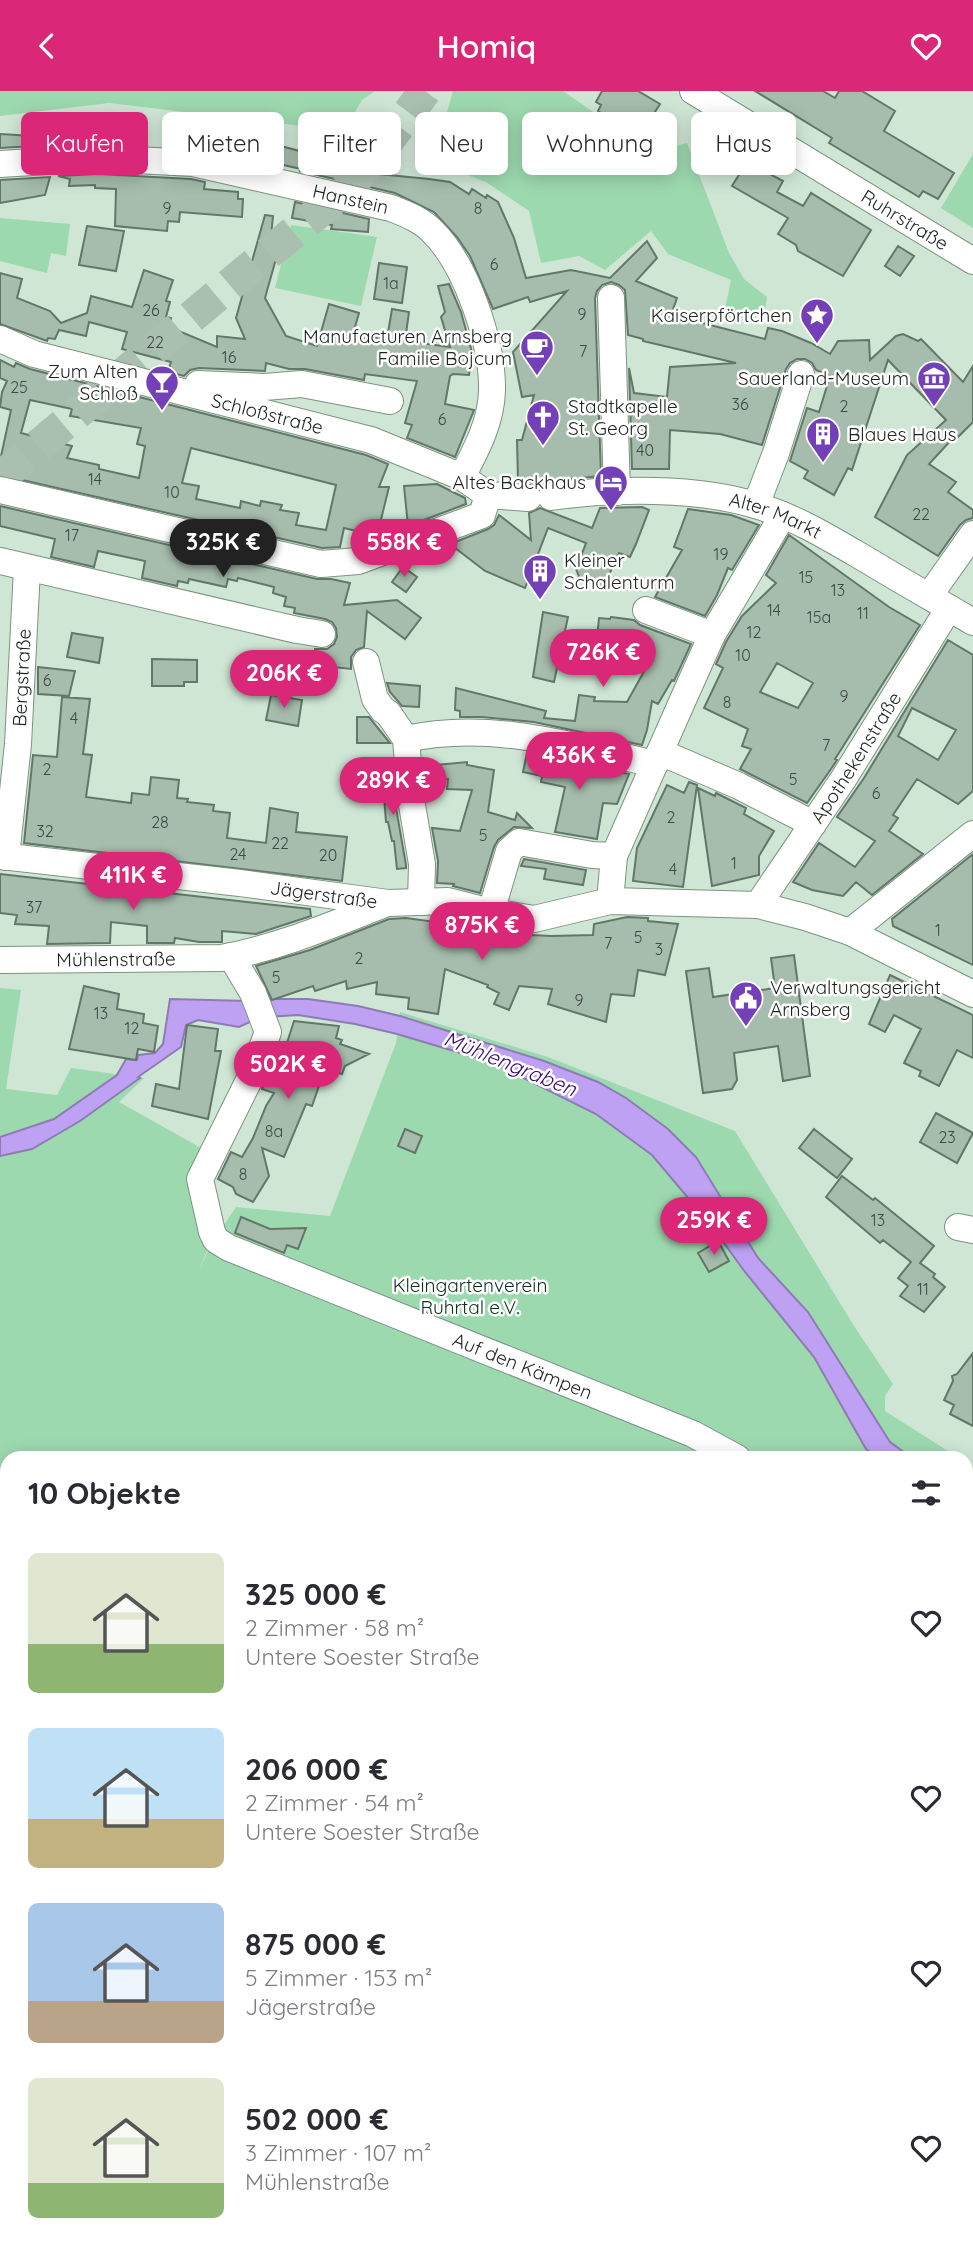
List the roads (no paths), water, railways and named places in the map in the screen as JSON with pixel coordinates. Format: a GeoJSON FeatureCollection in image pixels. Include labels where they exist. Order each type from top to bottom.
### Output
{"type":"FeatureCollection","features":[{"type":"Feature","properties":{"kind":"street","name":"Ruhrstraße"},"geometry":{"type":"LineString","coordinates":[[693,91],[973,261]]}},
{"type":"Feature","properties":{"kind":"street","name":"Hanstein"},"geometry":{"type":"LineString","coordinates":[[0,164],[98,158],[193,163],[391,208],[410,216],[433,231],[459,270],[488,351],[492,391],[488,414],[483,434],[462,477]]}},
{"type":"Feature","properties":{"kind":"street"},"geometry":{"type":"LineString","coordinates":[[611,298],[611,374],[617,492]]}},
{"type":"Feature","properties":{"kind":"street","name":"Schloßstraße"},"geometry":{"type":"LineString","coordinates":[[0,339],[34,354],[371,440],[462,477],[488,495]]}},
{"type":"Feature","properties":{"kind":"street"},"geometry":{"type":"LineString","coordinates":[[756,505],[801,375]]}},
{"type":"Feature","properties":{"kind":"street"},"geometry":{"type":"LineString","coordinates":[[173,390],[182,380],[205,386],[264,387],[302,384],[390,401]]}},
{"type":"Feature","properties":{"kind":"street"},"geometry":{"type":"LineString","coordinates":[[0,490],[321,563],[358,561],[482,515],[488,495]]}},
{"type":"Feature","properties":{"kind":"street","name":"Alter Markt"},"geometry":{"type":"LineString","coordinates":[[488,495],[540,497],[617,492],[691,493],[756,505],[783,515],[836,542],[973,622]]}},
{"type":"Feature","properties":{"kind":"street"},"geometry":{"type":"LineString","coordinates":[[610,901],[614,856],[712,635],[783,515]]}},
{"type":"Feature","properties":{"kind":"street","name":"Apothekenstraße"},"geometry":{"type":"LineString","coordinates":[[758,905],[844,778],[973,534]]}},
{"type":"Feature","properties":{"kind":"street"},"geometry":{"type":"LineString","coordinates":[[0,561],[322,634]]}},
{"type":"Feature","properties":{"kind":"street","name":"Bergstraße"},"geometry":{"type":"LineString","coordinates":[[3,857],[18,744],[27,569]]}},
{"type":"Feature","properties":{"kind":"street"},"geometry":{"type":"LineString","coordinates":[[646,610],[712,635]]}},
{"type":"Feature","properties":{"kind":"street"},"geometry":{"type":"LineString","coordinates":[[366,662],[375,699],[406,739],[411,799],[422,865],[421,902]]}},
{"type":"Feature","properties":{"kind":"street"},"geometry":{"type":"LineString","coordinates":[[406,739],[431,733],[496,731],[658,758],[739,786],[813,824]]}},
{"type":"Feature","properties":{"kind":"street"},"geometry":{"type":"LineString","coordinates":[[850,932],[973,835]]}},
{"type":"Feature","properties":{"kind":"street"},"geometry":{"type":"LineString","coordinates":[[491,912],[509,851],[519,842],[592,855],[614,856]]}},
{"type":"Feature","properties":{"kind":"street","name":"Jägerstraße"},"geometry":{"type":"LineString","coordinates":[[3,857],[240,883],[388,903],[448,901],[534,919],[610,901],[758,905],[850,932],[973,994]]}},
{"type":"Feature","properties":{"kind":"street","name":"Mühlenstraße"},"geometry":{"type":"LineString","coordinates":[[0,960],[231,956],[312,933],[388,903]]}},
{"type":"Feature","properties":{"kind":"street","name":"Auf den Kämpen"},"geometry":{"type":"LineString","coordinates":[[231,956],[253,993],[266,1023],[267,1039],[202,1172],[200,1184],[216,1240],[229,1248],[694,1434],[724,1451]]}},
{"type":"Feature","properties":{"kind":"water"},"geometry":{"type":"Polygon","coordinates":[[[170,999],[248,1001],[261,1017],[239,1027],[198,1020],[186,1025],[181,1047],[80,1121],[32,1149],[0,1156],[0,1137],[54,1119],[117,1075],[126,1059],[137,1060],[138,1055],[155,1053],[163,1044],[170,999]]]}},
{"type":"Feature","properties":{"kind":"water","name":"Mühlengraben"},"geometry":{"type":"Polygon","coordinates":[[[263,999],[308,999],[358,1006],[400,1016],[544,1061],[598,1082],[626,1098],[668,1129],[696,1157],[758,1258],[808,1312],[890,1442],[902,1451],[866,1449],[814,1357],[745,1272],[711,1225],[652,1155],[596,1114],[491,1062],[397,1034],[298,1015],[266,1017],[263,999]]]}},
{"type":"Feature","properties":{"kind":"tunnel"},"geometry":{"type":"LineString","coordinates":[[0,478],[342,193],[375,158],[425,91]]}},
{"type":"Feature","properties":{"kind":"place","name":"Kaiserpförtchen"},"geometry":{"type":"Point","coordinates":[817,345]}},
{"type":"Feature","properties":{"kind":"place","name":"Manufacturen Arnsberg Familie Bojcum"},"geometry":{"type":"Point","coordinates":[537,377]}},
{"type":"Feature","properties":{"kind":"place","name":"Sauerland-Museum"},"geometry":{"type":"Point","coordinates":[934,408]}},
{"type":"Feature","properties":{"kind":"place","name":"Zum Alten Schloß"},"geometry":{"type":"Point","coordinates":[162,412]}},
{"type":"Feature","properties":{"kind":"place","name":"Stadtkapelle St. Georg"},"geometry":{"type":"Point","coordinates":[543,447]}},
{"type":"Feature","properties":{"kind":"place","name":"Blaues Haus"},"geometry":{"type":"Point","coordinates":[823,464]}},
{"type":"Feature","properties":{"kind":"place","name":"Altes Backhaus"},"geometry":{"type":"Point","coordinates":[611,512]}},
{"type":"Feature","properties":{"kind":"place","name":"Kleiner Schalenturm"},"geometry":{"type":"Point","coordinates":[540,601]}},
{"type":"Feature","properties":{"kind":"place","name":"Verwaltungsgericht Arnsberg"},"geometry":{"type":"Point","coordinates":[746,1028]}},
{"type":"Feature","properties":{"kind":"park label","name":"Kleingartenverein Ruhrtal e.V."},"geometry":{"type":"Point","coordinates":[470,1296]}}]}
